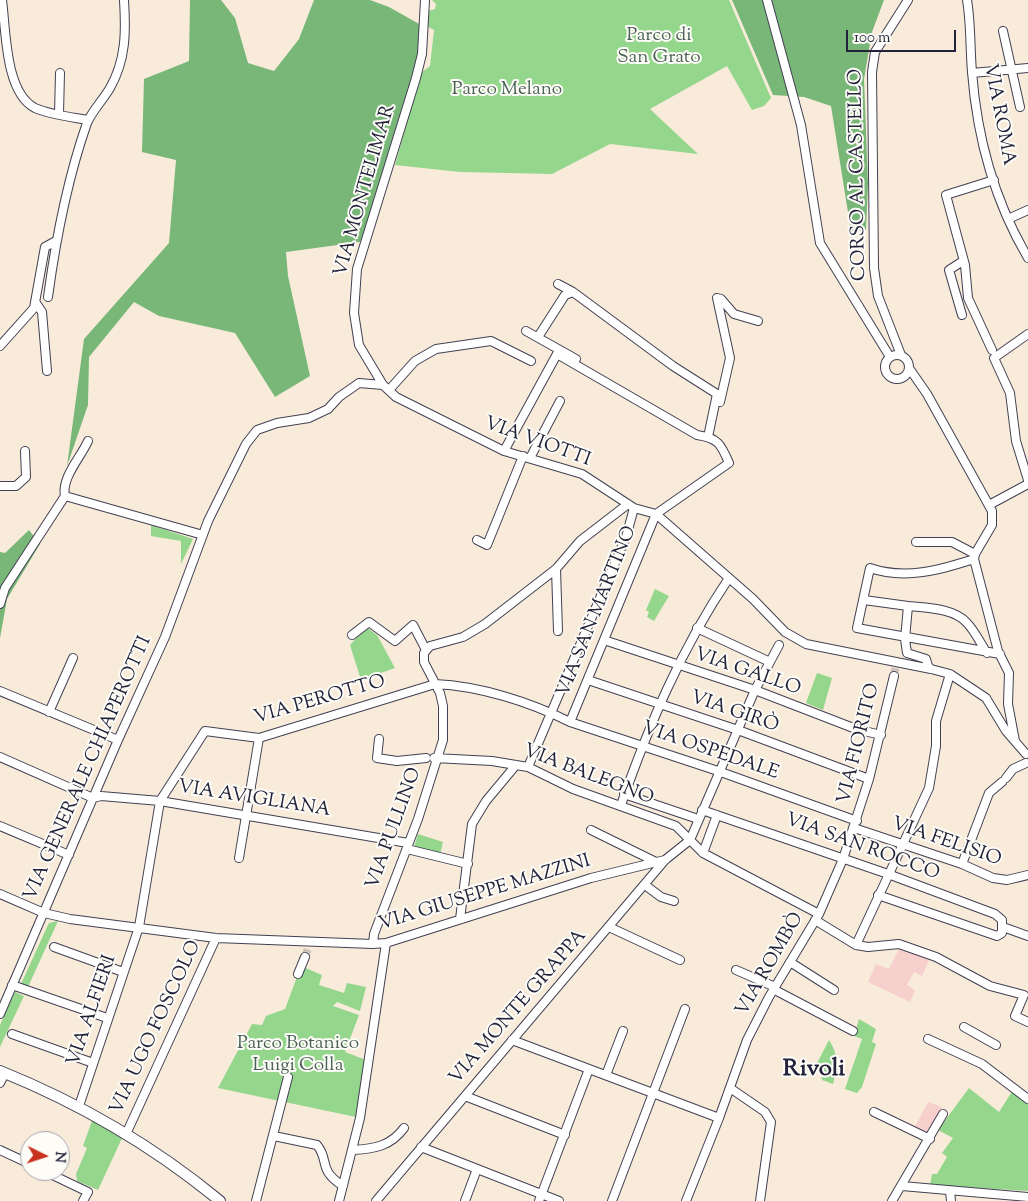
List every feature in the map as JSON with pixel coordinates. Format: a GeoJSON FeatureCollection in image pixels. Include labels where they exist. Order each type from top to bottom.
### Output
{"type":"FeatureCollection","features":[{"type":"Feature","properties":{"kind":"street"},"geometry":{"type":"LineString","coordinates":[[2,0],[12,76],[19,94],[36,108],[88,120]]}},
{"type":"Feature","properties":{"kind":"street"},"geometry":{"type":"LineString","coordinates":[[48,298],[56,241],[78,151],[88,120],[120,69],[126,27],[124,0]]}},
{"type":"Feature","properties":{"kind":"street","name":"VIA MONTELIMAR"},"geometry":{"type":"LineString","coordinates":[[386,388],[359,345],[354,313],[354,294],[357,269],[422,54],[425,0]]}},
{"type":"Feature","properties":{"kind":"street"},"geometry":{"type":"LineString","coordinates":[[767,0],[801,125],[820,243],[890,358]]}},
{"type":"Feature","properties":{"kind":"street","name":"CORSO AL CASTELLO"},"geometry":{"type":"LineString","coordinates":[[901,355],[878,296],[874,268],[872,72],[875,52],[908,0]]}},
{"type":"Feature","properties":{"kind":"street","name":"VIA ROMA"},"geometry":{"type":"LineString","coordinates":[[966,0],[972,73],[983,148],[1008,218],[1028,258]]}},
{"type":"Feature","properties":{"kind":"street"},"geometry":{"type":"LineString","coordinates":[[1003,31],[1020,108]]}},
{"type":"Feature","properties":{"kind":"street"},"geometry":{"type":"LineString","coordinates":[[972,73],[1028,68]]}},
{"type":"Feature","properties":{"kind":"street"},"geometry":{"type":"LineString","coordinates":[[59,114],[60,73]]}},
{"type":"Feature","properties":{"kind":"street"},"geometry":{"type":"LineString","coordinates":[[992,350],[968,298],[963,261],[946,195],[994,180]]}},
{"type":"Feature","properties":{"kind":"street"},"geometry":{"type":"LineString","coordinates":[[1008,218],[1028,210]]}},
{"type":"Feature","properties":{"kind":"street"},"geometry":{"type":"LineString","coordinates":[[0,346],[25,321],[36,302],[45,247],[56,241]]}},
{"type":"Feature","properties":{"kind":"street"},"geometry":{"type":"LineString","coordinates":[[962,315],[949,270],[963,261]]}},
{"type":"Feature","properties":{"kind":"street"},"geometry":{"type":"LineString","coordinates":[[558,284],[573,292],[673,366],[717,394],[711,438]]}},
{"type":"Feature","properties":{"kind":"street"},"geometry":{"type":"LineString","coordinates":[[538,337],[565,295],[573,292]]}},
{"type":"Feature","properties":{"kind":"street"},"geometry":{"type":"LineString","coordinates":[[711,438],[730,358],[717,298],[721,298],[734,314],[758,321]]}},
{"type":"Feature","properties":{"kind":"street"},"geometry":{"type":"LineString","coordinates":[[36,302],[42,312],[47,371]]}},
{"type":"Feature","properties":{"kind":"street"},"geometry":{"type":"LineString","coordinates":[[526,331],[601,374],[607,382]]}},
{"type":"Feature","properties":{"kind":"street"},"geometry":{"type":"LineString","coordinates":[[1028,334],[994,358],[1010,393],[1016,440],[1028,480]]}},
{"type":"Feature","properties":{"kind":"street"},"geometry":{"type":"LineString","coordinates":[[386,388],[415,361],[436,349],[491,341],[531,361]]}},
{"type":"Feature","properties":{"kind":"street"},"geometry":{"type":"LineString","coordinates":[[504,451],[557,354],[697,435],[711,438],[722,447],[730,463],[656,514],[729,578],[785,632],[812,646],[950,674],[986,698],[1006,731],[1027,753],[1027,765],[1013,769],[989,793],[962,864]]}},
{"type":"Feature","properties":{"kind":"street"},"geometry":{"type":"LineString","coordinates":[[909,368],[902,378],[893,378],[887,372],[886,366],[890,358],[901,355],[909,362],[909,368],[927,394],[989,505],[993,520],[974,556],[920,573],[895,574],[870,568],[857,628],[1000,654]]}},
{"type":"Feature","properties":{"kind":"street","name":"VIA GENERALE CHIAPEROTTI"},"geometry":{"type":"LineString","coordinates":[[0,1014],[118,740],[166,637],[203,535],[246,444],[258,430],[277,423],[309,418],[328,409],[339,397],[359,382],[386,388]]}},
{"type":"Feature","properties":{"kind":"street","name":"VIA VIOTTI"},"geometry":{"type":"LineString","coordinates":[[386,388],[422,411],[504,451],[582,474],[631,506],[656,514]]}},
{"type":"Feature","properties":{"kind":"street"},"geometry":{"type":"LineString","coordinates":[[477,540],[487,544],[527,457],[560,401]]}},
{"type":"Feature","properties":{"kind":"street"},"geometry":{"type":"LineString","coordinates":[[65,496],[63,490],[68,477],[88,441]]}},
{"type":"Feature","properties":{"kind":"street"},"geometry":{"type":"LineString","coordinates":[[0,486],[16,486],[26,477],[26,451]]}},
{"type":"Feature","properties":{"kind":"street"},"geometry":{"type":"LineString","coordinates":[[989,505],[1028,484]]}},
{"type":"Feature","properties":{"kind":"street"},"geometry":{"type":"LineString","coordinates":[[65,496],[203,535]]}},
{"type":"Feature","properties":{"kind":"street"},"geometry":{"type":"LineString","coordinates":[[0,604],[5,588],[65,496]]}},
{"type":"Feature","properties":{"kind":"street"},"geometry":{"type":"LineString","coordinates":[[433,758],[443,740],[443,714],[440,693],[424,662],[423,657],[426,650],[430,646],[463,637],[475,631],[556,569],[580,541],[631,506]]}},
{"type":"Feature","properties":{"kind":"street"},"geometry":{"type":"LineString","coordinates":[[532,768],[552,713],[626,537],[631,506]]}},
{"type":"Feature","properties":{"kind":"street","name":"VIA SAN MARTINO"},"geometry":{"type":"LineString","coordinates":[[570,722],[656,514]]}},
{"type":"Feature","properties":{"kind":"street"},"geometry":{"type":"LineString","coordinates":[[916,542],[952,542],[974,556],[1000,654],[1009,673],[1008,704],[1016,743]]}},
{"type":"Feature","properties":{"kind":"street"},"geometry":{"type":"LineString","coordinates":[[556,569],[558,630]]}},
{"type":"Feature","properties":{"kind":"street"},"geometry":{"type":"LineString","coordinates":[[620,805],[658,705],[697,628],[729,578]]}},
{"type":"Feature","properties":{"kind":"street"},"geometry":{"type":"LineString","coordinates":[[864,600],[938,610],[959,616],[967,622],[986,652]]}},
{"type":"Feature","properties":{"kind":"street"},"geometry":{"type":"LineString","coordinates":[[908,606],[905,636],[907,653],[926,659],[928,666],[932,669]]}},
{"type":"Feature","properties":{"kind":"street"},"geometry":{"type":"LineString","coordinates":[[352,635],[368,622],[395,641],[413,625],[426,650]]}},
{"type":"Feature","properties":{"kind":"street"},"geometry":{"type":"LineString","coordinates":[[697,628],[770,662]]}},
{"type":"Feature","properties":{"kind":"street","name":"VIA GALLO"},"geometry":{"type":"LineString","coordinates":[[604,640],[677,666],[755,690],[856,729],[881,735]]}},
{"type":"Feature","properties":{"kind":"street"},"geometry":{"type":"LineString","coordinates":[[690,840],[718,771],[755,690],[779,645]]}},
{"type":"Feature","properties":{"kind":"street"},"geometry":{"type":"LineString","coordinates":[[49,712],[73,658]]}},
{"type":"Feature","properties":{"kind":"street"},"geometry":{"type":"LineString","coordinates":[[950,674],[936,721],[936,746],[931,767],[931,781],[856,945],[868,947],[900,944],[936,957],[996,988],[1024,995],[1015,1016],[1028,1022]]}},
{"type":"Feature","properties":{"kind":"street","name":"VIA FIORITO"},"geometry":{"type":"LineString","coordinates":[[843,859],[869,779],[894,676]]}},
{"type":"Feature","properties":{"kind":"street","name":"VIA GIRÒ"},"geometry":{"type":"LineString","coordinates":[[588,680],[658,705],[738,730],[869,779]]}},
{"type":"Feature","properties":{"kind":"street","name":"VIA OSPEDALE"},"geometry":{"type":"LineString","coordinates":[[435,684],[457,685],[552,713],[570,722],[718,771],[855,825]]}},
{"type":"Feature","properties":{"kind":"street","name":"VIA PEROTTO"},"geometry":{"type":"LineString","coordinates":[[160,801],[205,731],[259,738],[435,684]]}},
{"type":"Feature","properties":{"kind":"street"},"geometry":{"type":"LineString","coordinates":[[0,691],[118,740]]}},
{"type":"Feature","properties":{"kind":"street"},"geometry":{"type":"LineString","coordinates":[[239,858],[259,738]]}},
{"type":"Feature","properties":{"kind":"street","name":"VIA PULLINO"},"geometry":{"type":"LineString","coordinates":[[373,944],[374,934],[408,846],[433,758],[397,761],[377,758],[379,739]]}},
{"type":"Feature","properties":{"kind":"street"},"geometry":{"type":"LineString","coordinates":[[0,757],[94,798]]}},
{"type":"Feature","properties":{"kind":"street","name":"VIA BALEGNO"},"geometry":{"type":"LineString","coordinates":[[433,758],[532,768],[573,789],[676,826],[703,853],[817,917],[856,945]]}},
{"type":"Feature","properties":{"kind":"street"},"geometry":{"type":"LineString","coordinates":[[460,919],[472,824],[486,801],[516,765]]}},
{"type":"Feature","properties":{"kind":"street"},"geometry":{"type":"LineString","coordinates":[[624,794],[698,819]]}},
{"type":"Feature","properties":{"kind":"street","name":"VIA AVIGLIANA"},"geometry":{"type":"LineString","coordinates":[[94,798],[101,796],[160,801],[378,837],[468,864]]}},
{"type":"Feature","properties":{"kind":"street","name":"VIA ALFIERI"},"geometry":{"type":"LineString","coordinates":[[79,1106],[139,927],[160,801]]}},
{"type":"Feature","properties":{"kind":"street","name":"VIA SAN ROCCO"},"geometry":{"type":"LineString","coordinates":[[702,810],[888,874],[995,914],[1001,918],[1003,927]]}},
{"type":"Feature","properties":{"kind":"street"},"geometry":{"type":"LineString","coordinates":[[703,853],[717,815]]}},
{"type":"Feature","properties":{"kind":"street","name":"VIA FELISIO"},"geometry":{"type":"LineString","coordinates":[[855,825],[902,846],[962,864],[1001,880],[1028,875]]}},
{"type":"Feature","properties":{"kind":"street"},"geometry":{"type":"LineString","coordinates":[[0,826],[69,855]]}},
{"type":"Feature","properties":{"kind":"street"},"geometry":{"type":"LineString","coordinates":[[591,830],[656,862]]}},
{"type":"Feature","properties":{"kind":"street","name":"VIA MONTE GRAPPA"},"geometry":{"type":"LineString","coordinates":[[376,1201],[665,860],[690,840]]}},
{"type":"Feature","properties":{"kind":"street","name":"VIA ROMBÒ"},"geometry":{"type":"LineString","coordinates":[[686,1201],[747,1040],[774,988],[817,917],[843,859]]}},
{"type":"Feature","properties":{"kind":"street","name":"VIA GIUSEPPE MAZZINI"},"geometry":{"type":"LineString","coordinates":[[0,894],[44,912],[70,919],[216,938],[310,944],[373,944],[386,943],[591,878],[665,860]]}},
{"type":"Feature","properties":{"kind":"street"},"geometry":{"type":"LineString","coordinates":[[645,885],[661,896],[674,901]]}},
{"type":"Feature","properties":{"kind":"street"},"geometry":{"type":"LineString","coordinates":[[878,895],[999,936],[1003,927],[1028,936]]}},
{"type":"Feature","properties":{"kind":"street"},"geometry":{"type":"LineString","coordinates":[[609,927],[680,960]]}},
{"type":"Feature","properties":{"kind":"street","name":"VIA UGO FOSCOLO"},"geometry":{"type":"LineString","coordinates":[[127,1132],[216,938]]}},
{"type":"Feature","properties":{"kind":"street"},"geometry":{"type":"LineString","coordinates":[[339,1201],[353,1150],[362,1103],[386,943]]}},
{"type":"Feature","properties":{"kind":"street"},"geometry":{"type":"LineString","coordinates":[[54,948],[123,972]]}},
{"type":"Feature","properties":{"kind":"street"},"geometry":{"type":"LineString","coordinates":[[298,974],[305,957]]}},
{"type":"Feature","properties":{"kind":"street"},"geometry":{"type":"LineString","coordinates":[[790,962],[834,990]]}},
{"type":"Feature","properties":{"kind":"street"},"geometry":{"type":"LineString","coordinates":[[736,970],[774,988],[853,1031]]}},
{"type":"Feature","properties":{"kind":"street"},"geometry":{"type":"LineString","coordinates":[[12,985],[107,1018]]}},
{"type":"Feature","properties":{"kind":"street"},"geometry":{"type":"LineString","coordinates":[[612,1201],[685,1009]]}},
{"type":"Feature","properties":{"kind":"street"},"geometry":{"type":"LineString","coordinates":[[964,1027],[996,1045]]}},
{"type":"Feature","properties":{"kind":"street"},"geometry":{"type":"LineString","coordinates":[[606,1075],[623,1030]]}},
{"type":"Feature","properties":{"kind":"street"},"geometry":{"type":"LineString","coordinates":[[12,1034],[92,1063]]}},
{"type":"Feature","properties":{"kind":"street"},"geometry":{"type":"LineString","coordinates":[[928,1039],[982,1064],[1028,1099]]}},
{"type":"Feature","properties":{"kind":"street"},"geometry":{"type":"LineString","coordinates":[[512,1040],[719,1118]]}},
{"type":"Feature","properties":{"kind":"street"},"geometry":{"type":"LineString","coordinates":[[540,1198],[589,1069]]}},
{"type":"Feature","properties":{"kind":"street"},"geometry":{"type":"LineString","coordinates":[[0,1083],[2,1072],[79,1106],[127,1132],[159,1153],[220,1201]]}},
{"type":"Feature","properties":{"kind":"street"},"geometry":{"type":"LineString","coordinates":[[256,1201],[288,1077]]}},
{"type":"Feature","properties":{"kind":"street"},"geometry":{"type":"LineString","coordinates":[[730,1088],[765,1112],[771,1122],[760,1201]]}},
{"type":"Feature","properties":{"kind":"street"},"geometry":{"type":"LineString","coordinates":[[465,1096],[565,1135]]}},
{"type":"Feature","properties":{"kind":"street"},"geometry":{"type":"LineString","coordinates":[[874,1112],[930,1139]]}},
{"type":"Feature","properties":{"kind":"street"},"geometry":{"type":"LineString","coordinates":[[892,1201],[943,1114]]}},
{"type":"Feature","properties":{"kind":"street"},"geometry":{"type":"LineString","coordinates":[[353,1150],[368,1149],[391,1142],[404,1128]]}},
{"type":"Feature","properties":{"kind":"street"},"geometry":{"type":"LineString","coordinates":[[274,1136],[317,1145],[325,1168],[335,1181],[343,1186]]}},
{"type":"Feature","properties":{"kind":"street"},"geometry":{"type":"LineString","coordinates":[[421,1147],[477,1169],[540,1198],[560,1201]]}},
{"type":"Feature","properties":{"kind":"street"},"geometry":{"type":"LineString","coordinates":[[0,1150],[20,1159]]}},
{"type":"Feature","properties":{"kind":"street"},"geometry":{"type":"LineString","coordinates":[[465,1201],[477,1169]]}},
{"type":"Feature","properties":{"kind":"street"},"geometry":{"type":"LineString","coordinates":[[65,1181],[88,1192],[83,1201]]}},
{"type":"Feature","properties":{"kind":"street"},"geometry":{"type":"LineString","coordinates":[[902,1186],[1028,1197]]}},
{"type":"Feature","properties":{"kind":"street"},"geometry":{"type":"LineString","coordinates":[[950,1191],[951,1201]]}},
{"type":"Feature","properties":{"kind":"shaded area"},"geometry":{"type":"Polygon","coordinates":[[[901,945],[931,956],[922,976],[914,972],[907,985],[915,990],[910,1002],[868,982],[876,964],[889,969],[901,945]]]}},
{"type":"Feature","properties":{"kind":"shaded area"},"geometry":{"type":"Polygon","coordinates":[[[928,1102],[942,1107],[928,1138],[913,1130],[928,1102]]]}},
{"type":"Feature","properties":{"kind":"green space"},"geometry":{"type":"Polygon","coordinates":[[[190,0],[221,0],[235,18],[248,63],[274,71],[299,39],[314,0],[370,0],[389,7],[421,25],[423,43],[386,182],[360,242],[286,252],[288,276],[310,376],[275,397],[235,333],[159,316],[134,302],[89,357],[88,405],[67,466],[84,339],[169,243],[176,160],[142,152],[144,79],[189,61],[190,0]]]}},
{"type":"Feature","properties":{"kind":"green space","name":"Parco Melano"},"geometry":{"type":"Polygon","coordinates":[[[432,0],[729,0],[771,98],[764,106],[752,110],[727,66],[650,109],[698,154],[610,144],[552,174],[460,172],[395,165],[421,73],[430,66],[434,30],[428,27],[428,11],[435,9],[436,4],[432,0]]]}},
{"type":"Feature","properties":{"kind":"green space"},"geometry":{"type":"Polygon","coordinates":[[[732,0],[884,0],[872,32],[864,79],[868,183],[866,230],[851,231],[831,106],[804,97],[773,95],[732,0]]]}},
{"type":"Feature","properties":{"kind":"green space"},"geometry":{"type":"Polygon","coordinates":[[[151,525],[193,539],[181,564],[181,541],[151,536],[151,525]]]}},
{"type":"Feature","properties":{"kind":"green space"},"geometry":{"type":"Polygon","coordinates":[[[29,530],[40,544],[7,599],[0,638],[0,552],[5,553],[29,530]]]}},
{"type":"Feature","properties":{"kind":"green space"},"geometry":{"type":"Polygon","coordinates":[[[655,589],[669,596],[654,621],[647,617],[649,612],[646,610],[655,589]]]}},
{"type":"Feature","properties":{"kind":"green space"},"geometry":{"type":"Polygon","coordinates":[[[366,627],[377,635],[395,668],[361,680],[350,645],[366,627]]]}},
{"type":"Feature","properties":{"kind":"green space"},"geometry":{"type":"Polygon","coordinates":[[[817,673],[832,678],[823,710],[806,703],[817,673]]]}},
{"type":"Feature","properties":{"kind":"green space"},"geometry":{"type":"Polygon","coordinates":[[[418,834],[443,842],[440,855],[414,847],[418,834]]]}},
{"type":"Feature","properties":{"kind":"green space"},"geometry":{"type":"Polygon","coordinates":[[[58,921],[28,987],[21,984],[49,923],[58,921]]]}},
{"type":"Feature","properties":{"kind":"green space","name":"Parco Botanico Luigi Colla"},"geometry":{"type":"Polygon","coordinates":[[[301,966],[322,975],[319,985],[344,993],[347,983],[366,987],[360,1011],[337,1002],[333,1006],[359,1015],[345,1052],[366,1060],[356,1117],[218,1088],[252,1024],[262,1025],[266,1016],[285,1009],[301,966]]]}},
{"type":"Feature","properties":{"kind":"green space"},"geometry":{"type":"Polygon","coordinates":[[[15,992],[24,996],[0,1047],[0,1025],[15,992]]]}},
{"type":"Feature","properties":{"kind":"green space"},"geometry":{"type":"Polygon","coordinates":[[[859,1019],[876,1029],[872,1042],[876,1044],[862,1087],[857,1093],[845,1089],[862,1039],[854,1036],[859,1019]]]}},
{"type":"Feature","properties":{"kind":"green space"},"geometry":{"type":"Polygon","coordinates":[[[829,1040],[835,1051],[837,1061],[833,1084],[822,1080],[820,1068],[816,1065],[829,1040]]]}},
{"type":"Feature","properties":{"kind":"green space"},"geometry":{"type":"Polygon","coordinates":[[[969,1088],[999,1112],[1013,1090],[1028,1099],[1028,1191],[930,1185],[932,1174],[937,1174],[947,1157],[942,1153],[953,1138],[938,1130],[969,1088]]]}},
{"type":"Feature","properties":{"kind":"green space"},"geometry":{"type":"Polygon","coordinates":[[[93,1118],[123,1136],[98,1190],[77,1181],[76,1174],[87,1148],[83,1146],[93,1118]]]}},
{"type":"Feature","properties":{"kind":"tunnel"},"geometry":{"type":"LineString","coordinates":[[894,676],[896,663]]}},
{"type":"Feature","properties":{"kind":"tunnel"},"geometry":{"type":"LineString","coordinates":[[305,957],[309,946]]}},
{"type":"Feature","properties":{"kind":"district","name":"Rivoli"},"geometry":{"type":"Point","coordinates":[814,1071]}},
{"type":"Feature","properties":{"kind":"park label","name":"Parco di San Grato"},"geometry":{"type":"Point","coordinates":[659,48]}}]}
